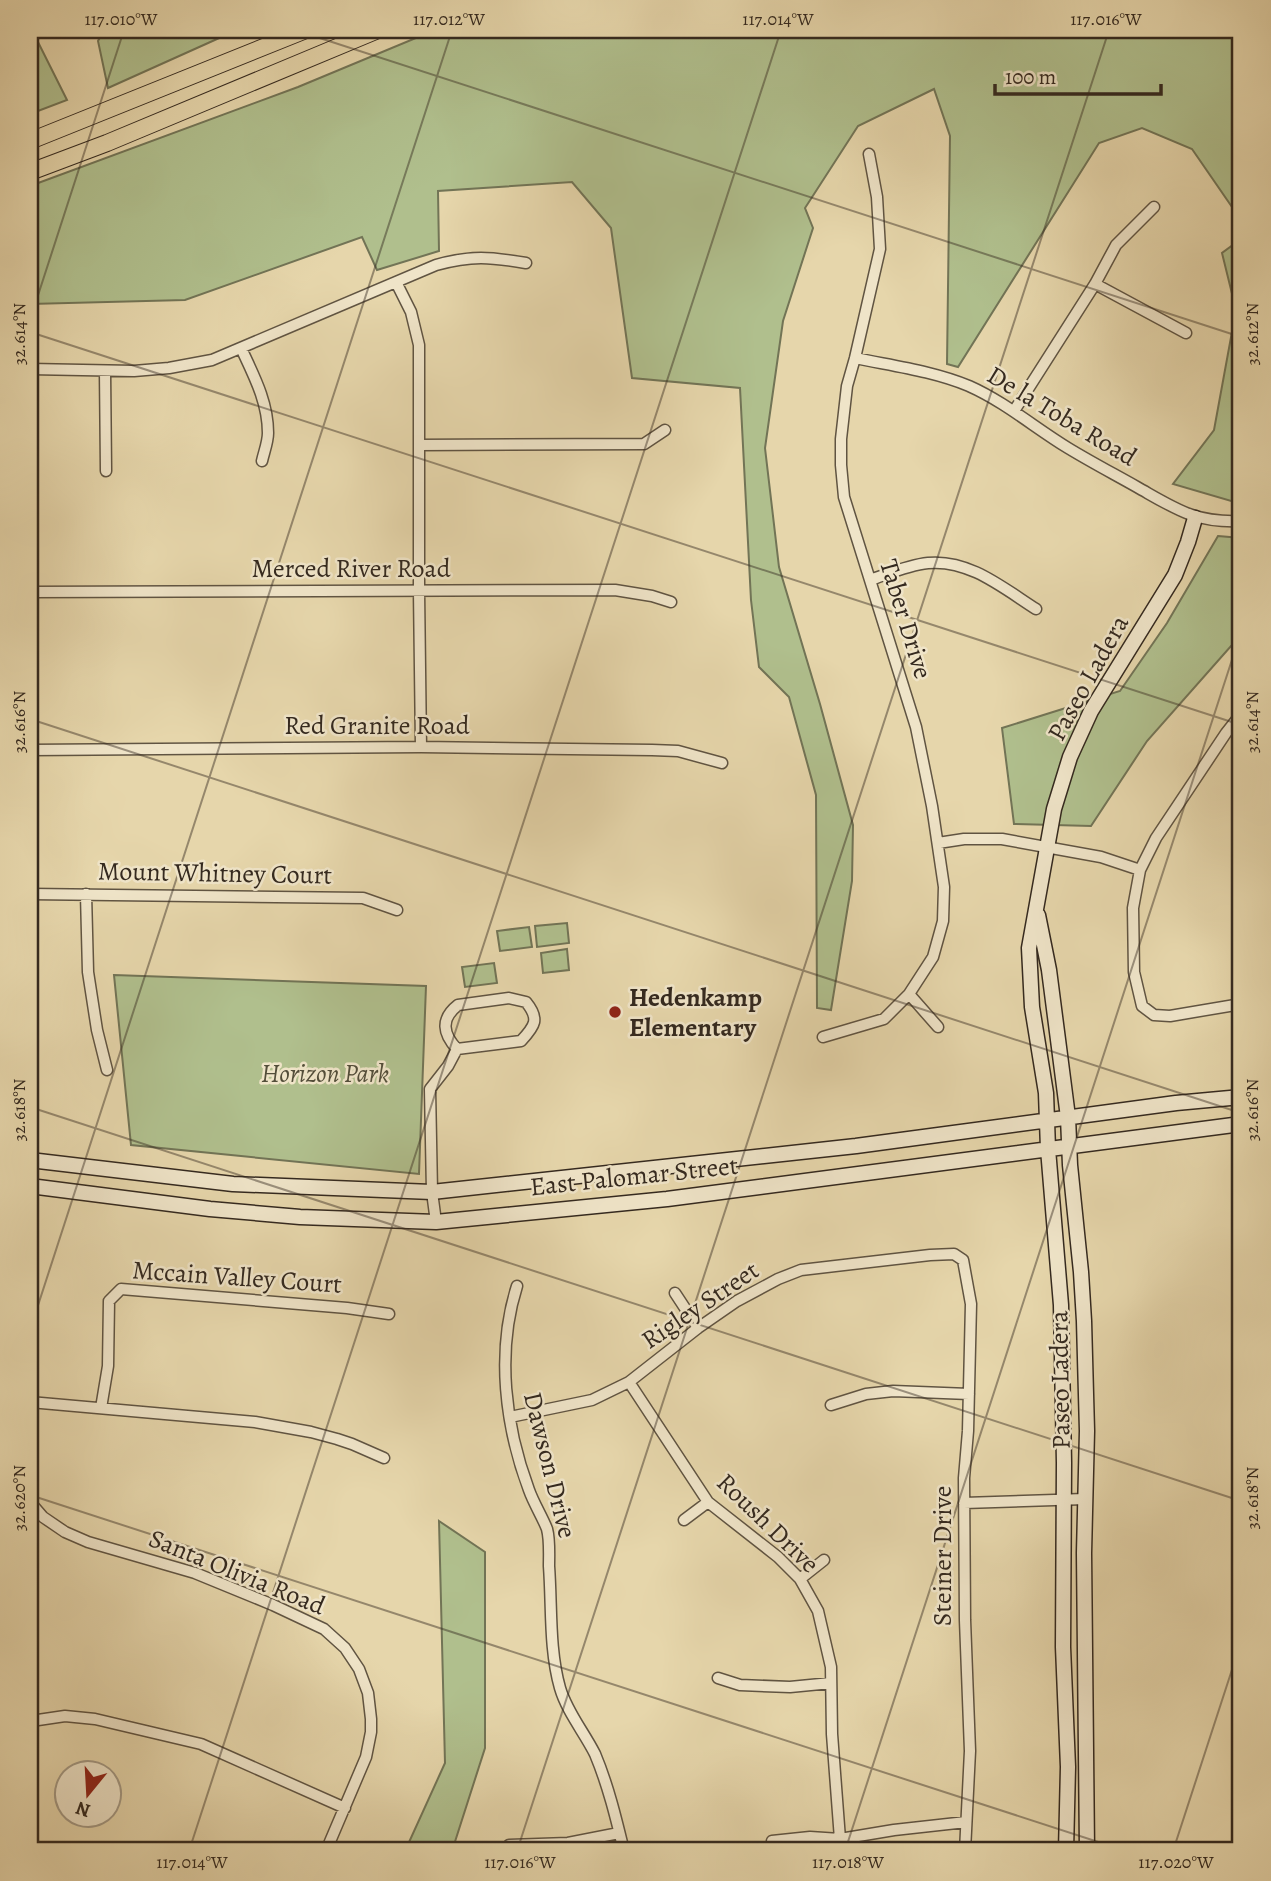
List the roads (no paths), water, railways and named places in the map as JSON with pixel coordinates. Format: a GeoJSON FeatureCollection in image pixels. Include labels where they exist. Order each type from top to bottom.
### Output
{"type":"FeatureCollection","features":[{"type":"Feature","properties":{"kind":"main road"},"geometry":{"type":"LineString","coordinates":[[30,141],[306,30]]}},
{"type":"Feature","properties":{"kind":"main road"},"geometry":{"type":"LineString","coordinates":[[30,172],[107,143],[378,30]]}},
{"type":"Feature","properties":{"kind":"main road"},"geometry":{"type":"LineString","coordinates":[[96,116],[107,143]]}},
{"type":"Feature","properties":{"kind":"main road","name":"Paseo Ladera"},"geometry":{"type":"LineString","coordinates":[[1066,1851],[1068,1767],[1063,1647],[1061,1305],[1048,1120],[1040,1048],[1032,1007],[1030,932],[1037,910],[1054,810],[1070,757],[1091,711],[1175,575],[1195,518]]}},
{"type":"Feature","properties":{"kind":"main road","name":"Paseo Ladera"},"geometry":{"type":"LineString","coordinates":[[1037,910],[1049,970],[1068,1117],[1084,1321],[1087,1431],[1087,1851]]}},
{"type":"Feature","properties":{"kind":"main road","name":"East Palomar Street"},"geometry":{"type":"LineString","coordinates":[[30,1160],[233,1184],[432,1192],[856,1146],[1176,1103],[1241,1097]]}},
{"type":"Feature","properties":{"kind":"main road","name":"East Palomar Street"},"geometry":{"type":"LineString","coordinates":[[30,1186],[210,1209],[300,1217],[436,1222],[667,1199],[1241,1124]]}},
{"type":"Feature","properties":{"kind":"street","name":"Taber Drive"},"geometry":{"type":"LineString","coordinates":[[823,1037],[884,1019],[909,994],[933,957],[943,921],[944,887],[938,843],[916,727],[844,497],[841,439],[847,386],[880,249],[877,197],[869,154]]}},
{"type":"Feature","properties":{"kind":"street"},"geometry":{"type":"LineString","coordinates":[[1014,411],[1095,284],[1116,245],[1154,207]]}},
{"type":"Feature","properties":{"kind":"street"},"geometry":{"type":"LineString","coordinates":[[30,369],[105,371],[169,368],[212,360],[436,265],[457,259],[486,257],[526,263]]}},
{"type":"Feature","properties":{"kind":"street"},"geometry":{"type":"LineString","coordinates":[[396,282],[411,312],[419,345],[421,747]]}},
{"type":"Feature","properties":{"kind":"street"},"geometry":{"type":"LineString","coordinates":[[1095,284],[1186,333]]}},
{"type":"Feature","properties":{"kind":"street"},"geometry":{"type":"LineString","coordinates":[[242,348],[265,404],[268,436],[262,461]]}},
{"type":"Feature","properties":{"kind":"street","name":"De la Toba Road"},"geometry":{"type":"LineString","coordinates":[[855,358],[933,374],[969,387],[1014,411],[1068,448],[1164,503],[1195,518],[1220,522],[1241,521]]}},
{"type":"Feature","properties":{"kind":"street"},"geometry":{"type":"LineString","coordinates":[[105,371],[106,471]]}},
{"type":"Feature","properties":{"kind":"street"},"geometry":{"type":"LineString","coordinates":[[419,445],[644,444],[665,430]]}},
{"type":"Feature","properties":{"kind":"street"},"geometry":{"type":"LineString","coordinates":[[870,580],[927,563],[947,563],[976,571],[1036,610]]}},
{"type":"Feature","properties":{"kind":"street","name":"Merced River Road"},"geometry":{"type":"LineString","coordinates":[[30,592],[615,590],[671,602]]}},
{"type":"Feature","properties":{"kind":"street"},"geometry":{"type":"LineString","coordinates":[[1241,714],[1156,838],[1140,870],[1133,908],[1134,972],[1142,1006],[1154,1015],[1170,1016],[1241,1004]]}},
{"type":"Feature","properties":{"kind":"street","name":"Red Granite Road"},"geometry":{"type":"LineString","coordinates":[[30,750],[421,747],[663,750],[722,762]]}},
{"type":"Feature","properties":{"kind":"street"},"geometry":{"type":"LineString","coordinates":[[938,843],[964,839],[1002,839],[1101,857],[1140,870]]}},
{"type":"Feature","properties":{"kind":"street","name":"Mount Whitney Court"},"geometry":{"type":"LineString","coordinates":[[30,894],[362,898],[397,910]]}},
{"type":"Feature","properties":{"kind":"street"},"geometry":{"type":"LineString","coordinates":[[86,894],[88,972],[97,1030],[107,1070]]}},
{"type":"Feature","properties":{"kind":"street"},"geometry":{"type":"LineString","coordinates":[[909,994],[938,1027]]}},
{"type":"Feature","properties":{"kind":"street"},"geometry":{"type":"LineString","coordinates":[[516,998],[526,1002],[535,1015],[534,1027],[521,1041],[457,1049],[447,1039],[446,1019],[458,1005],[516,998]]}},
{"type":"Feature","properties":{"kind":"street"},"geometry":{"type":"LineString","coordinates":[[436,1222],[432,1192],[430,1089],[457,1049]]}},
{"type":"Feature","properties":{"kind":"street","name":"Rigley Street"},"geometry":{"type":"LineString","coordinates":[[510,1418],[592,1400],[629,1382],[737,1301],[801,1270],[930,1255],[954,1254],[963,1260]]}},
{"type":"Feature","properties":{"kind":"street","name":"Steiner Drive"},"geometry":{"type":"LineString","coordinates":[[963,1260],[971,1304],[964,1478],[965,1620],[970,1751],[965,1851]]}},
{"type":"Feature","properties":{"kind":"street","name":"Dawson Drive"},"geometry":{"type":"LineString","coordinates":[[517,1286],[506,1335],[505,1374],[510,1418],[529,1490],[547,1531],[552,1649],[560,1689],[594,1753],[610,1794],[624,1851]]}},
{"type":"Feature","properties":{"kind":"street","name":"Mccain Valley Court"},"geometry":{"type":"LineString","coordinates":[[101,1408],[108,1366],[109,1301],[121,1289],[389,1314]]}},
{"type":"Feature","properties":{"kind":"street"},"geometry":{"type":"LineString","coordinates":[[675,1293],[698,1328]]}},
{"type":"Feature","properties":{"kind":"street","name":"Roush Drive"},"geometry":{"type":"LineString","coordinates":[[629,1382],[708,1502],[755,1538],[800,1579],[818,1611],[831,1667],[832,1734],[840,1839]]}},
{"type":"Feature","properties":{"kind":"street"},"geometry":{"type":"LineString","coordinates":[[831,1405],[866,1394],[893,1391],[969,1394]]}},
{"type":"Feature","properties":{"kind":"street"},"geometry":{"type":"LineString","coordinates":[[30,1402],[274,1425],[352,1444],[384,1458]]}},
{"type":"Feature","properties":{"kind":"street"},"geometry":{"type":"LineString","coordinates":[[964,1503],[1085,1499]]}},
{"type":"Feature","properties":{"kind":"street","name":"Santa Olivia Road"},"geometry":{"type":"LineString","coordinates":[[30,1502],[54,1526],[76,1538],[195,1573],[315,1624],[336,1639],[359,1669],[368,1693],[370,1744],[326,1851]]}},
{"type":"Feature","properties":{"kind":"street"},"geometry":{"type":"LineString","coordinates":[[684,1520],[708,1502]]}},
{"type":"Feature","properties":{"kind":"street"},"geometry":{"type":"LineString","coordinates":[[800,1579],[824,1560]]}},
{"type":"Feature","properties":{"kind":"street"},"geometry":{"type":"LineString","coordinates":[[719,1678],[740,1685],[790,1687],[831,1683]]}},
{"type":"Feature","properties":{"kind":"street"},"geometry":{"type":"LineString","coordinates":[[37,1720],[65,1716],[95,1719],[201,1744],[345,1808]]}},
{"type":"Feature","properties":{"kind":"street"},"geometry":{"type":"LineString","coordinates":[[772,1841],[810,1837],[840,1839],[966,1822]]}},
{"type":"Feature","properties":{"kind":"street"},"geometry":{"type":"LineString","coordinates":[[509,1845],[568,1843],[619,1833]]}},
{"type":"Feature","properties":{"kind":"place","name":"Hedenkamp Elementary"},"geometry":{"type":"Point","coordinates":[615,1012]}},
{"type":"Feature","properties":{"kind":"park label","name":"Horizon Park"},"geometry":{"type":"Point","coordinates":[325,1073]}}]}
